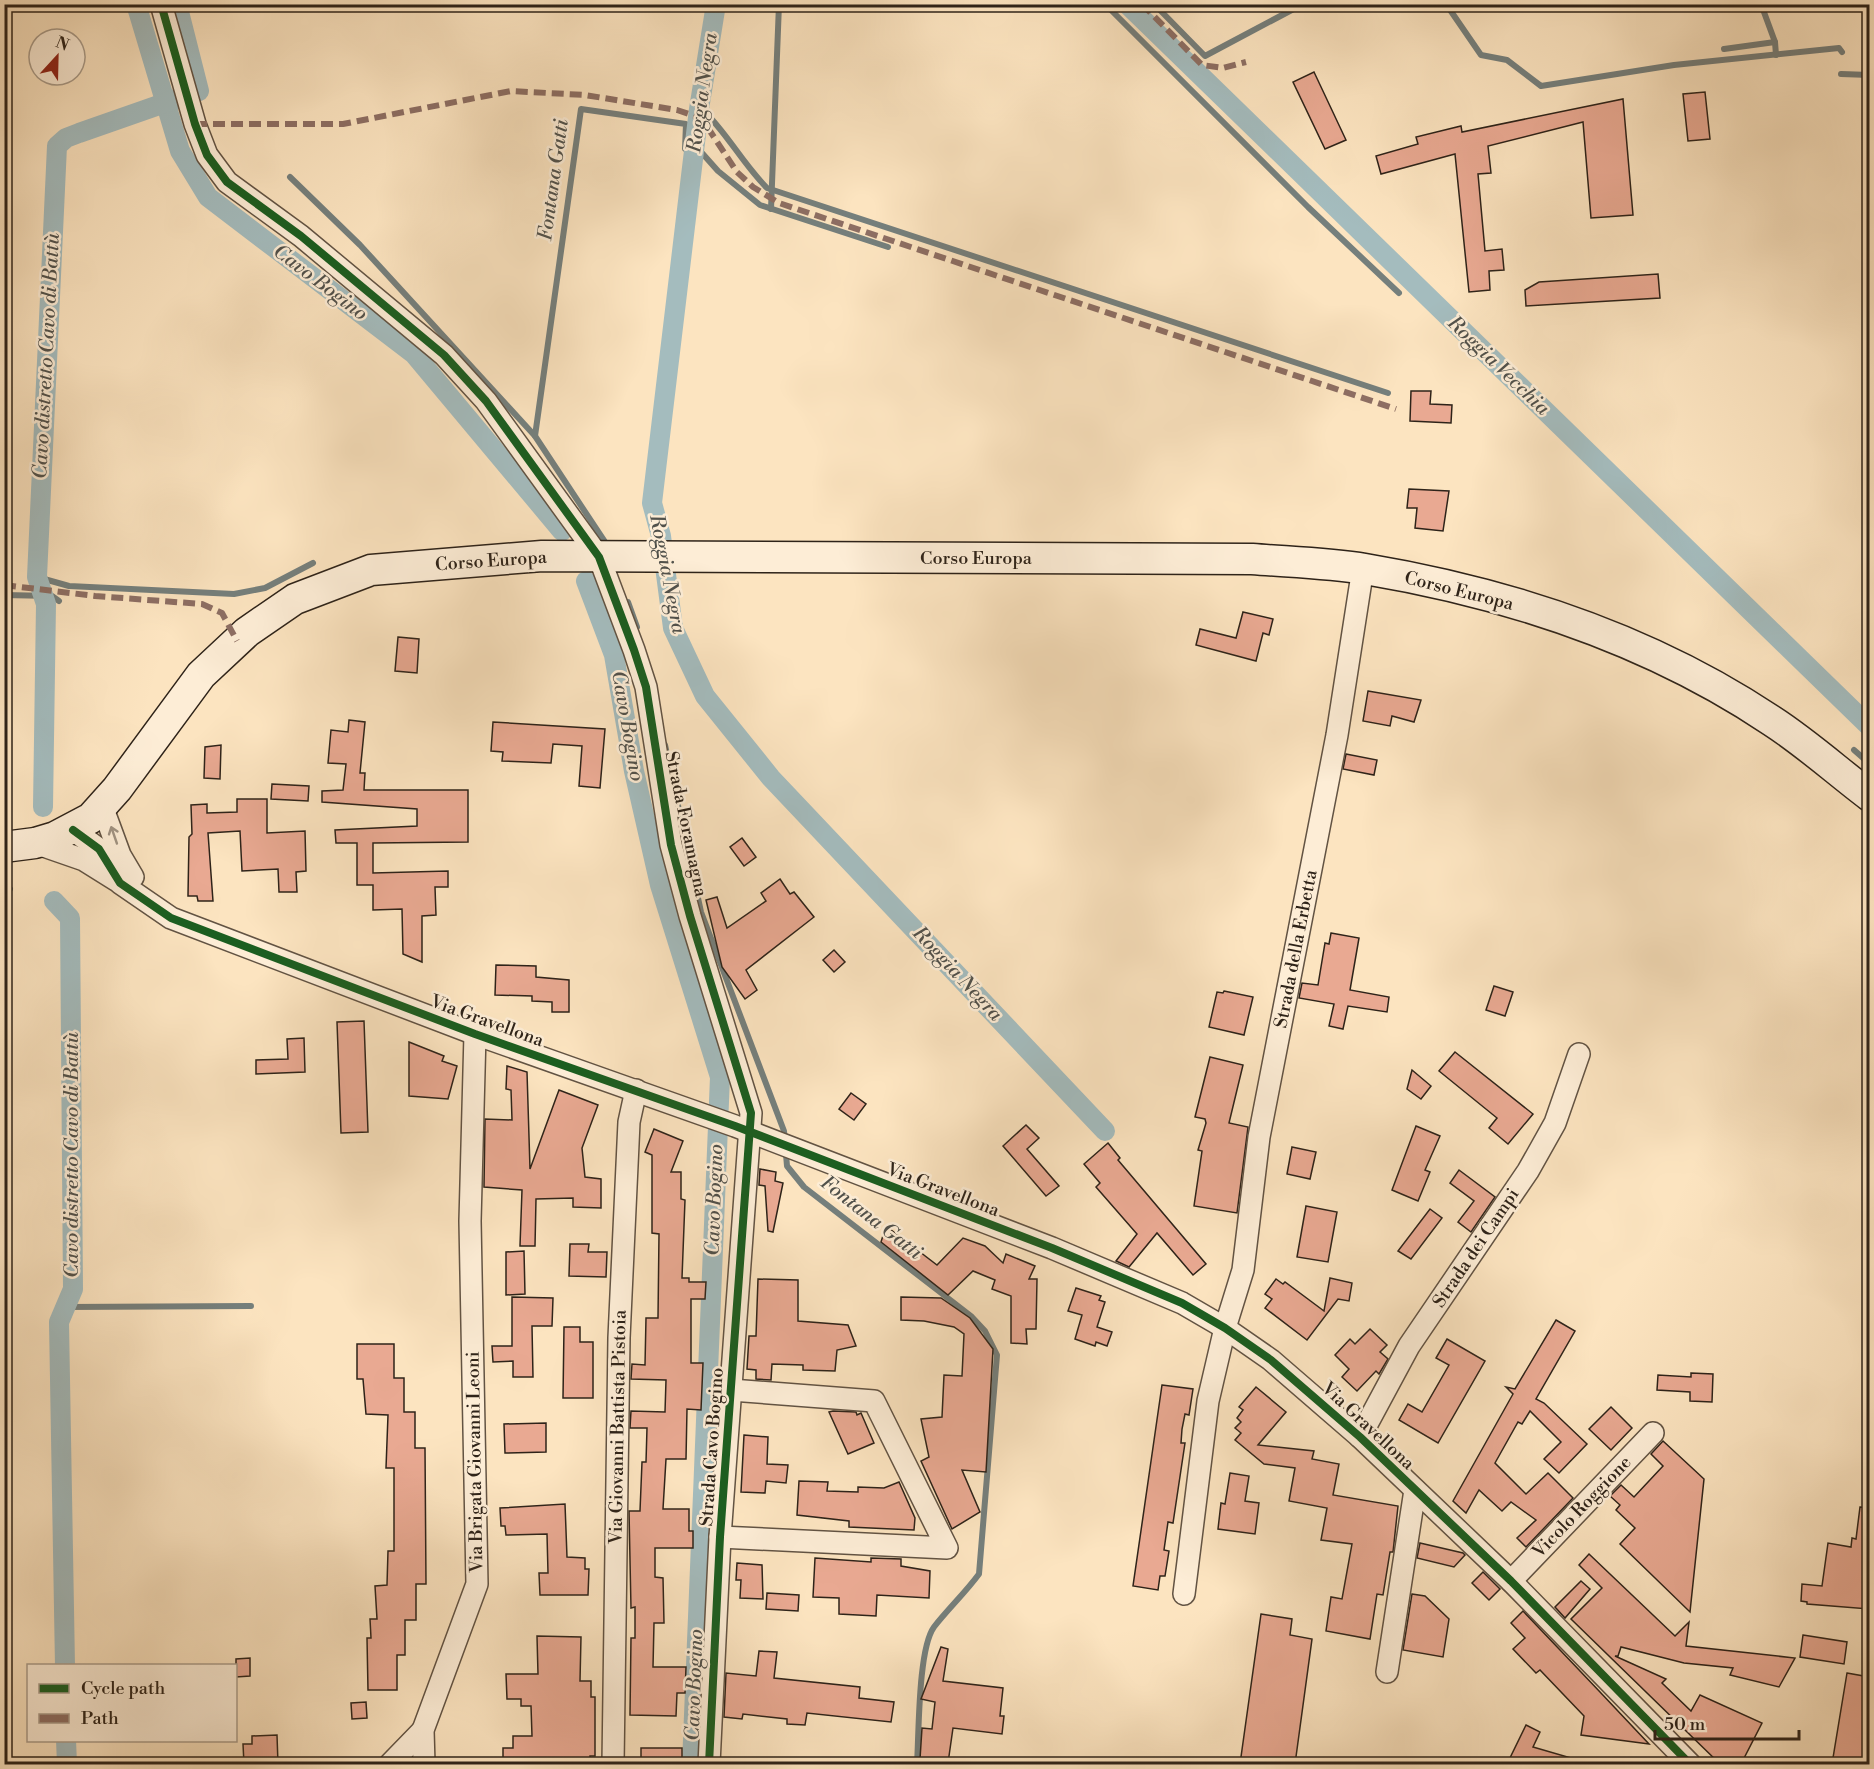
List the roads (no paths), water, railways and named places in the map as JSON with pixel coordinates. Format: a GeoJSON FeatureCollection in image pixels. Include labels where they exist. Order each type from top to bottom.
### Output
{"type":"FeatureCollection","features":[{"type":"Feature","properties":{"kind":"main road","name":"Corso Europa"},"geometry":{"type":"LineString","coordinates":[[110,797],[201,675],[247,632],[295,599],[371,570],[542,556],[1252,559],[1363,568],[1463,588],[1573,621],[1668,662],[1772,721],[1869,796]]}},
{"type":"Feature","properties":{"kind":"main road","name":"Via Gravellona"},"geometry":{"type":"LineString","coordinates":[[4,847],[35,843],[73,830],[91,818],[110,797]]}},
{"type":"Feature","properties":{"kind":"street","name":"Strada Foramagna"},"geometry":{"type":"LineString","coordinates":[[161,4],[207,154],[227,182],[301,236],[444,355],[486,401],[599,557],[646,687],[671,845],[690,916],[751,1113],[743,1130]]}},
{"type":"Feature","properties":{"kind":"street","name":"Strada della Erbetta"},"geometry":{"type":"LineString","coordinates":[[1184,1594],[1208,1401],[1225,1328],[1243,1270],[1260,1137],[1337,735],[1363,568]]}},
{"type":"Feature","properties":{"kind":"street"},"geometry":{"type":"LineString","coordinates":[[110,797],[120,855],[145,902]]}},
{"type":"Feature","properties":{"kind":"street","name":"Via Gravellona"},"geometry":{"type":"LineString","coordinates":[[73,830],[99,849],[120,883]]}},
{"type":"Feature","properties":{"kind":"street","name":"Via Gravellona"},"geometry":{"type":"LineString","coordinates":[[35,843],[84,860],[171,918],[475,1034],[710,1117],[1114,1273],[1182,1304],[1225,1328],[1271,1360],[1360,1437],[1511,1581],[1690,1764]]}},
{"type":"Feature","properties":{"kind":"street","name":"Via Brigata Giovanni Leoni"},"geometry":{"type":"LineString","coordinates":[[423,1730],[477,1584],[470,1221],[475,1034]]}},
{"type":"Feature","properties":{"kind":"street","name":"Strada dei Campi"},"geometry":{"type":"LineString","coordinates":[[1360,1437],[1409,1346],[1528,1171],[1555,1123],[1579,1054]]}},
{"type":"Feature","properties":{"kind":"street","name":"Via Giovanni Battista Pistoia"},"geometry":{"type":"LineString","coordinates":[[614,1764],[619,1338],[629,1122],[636,1090]]}},
{"type":"Feature","properties":{"kind":"street","name":"Strada Cavo Bogino"},"geometry":{"type":"LineString","coordinates":[[709,1764],[743,1130]]}},
{"type":"Feature","properties":{"kind":"street"},"geometry":{"type":"LineString","coordinates":[[720,1537],[947,1548],[874,1401],[730,1390]]}},
{"type":"Feature","properties":{"kind":"street","name":"Vicolo Roggione"},"geometry":{"type":"LineString","coordinates":[[1511,1581],[1653,1433]]}},
{"type":"Feature","properties":{"kind":"street"},"geometry":{"type":"LineString","coordinates":[[1387,1672],[1415,1490]]}},
{"type":"Feature","properties":{"kind":"street"},"geometry":{"type":"LineString","coordinates":[[400,1760],[423,1730]]}},
{"type":"Feature","properties":{"kind":"street"},"geometry":{"type":"LineString","coordinates":[[423,1730],[424,1764]]}},
{"type":"Feature","properties":{"kind":"waterway","name":"Cavo Bogino"},"geometry":{"type":"LineString","coordinates":[[136,4],[180,151],[208,197],[414,354],[562,531]]}},
{"type":"Feature","properties":{"kind":"waterway","name":"Cavo distretto Cavo di Battù"},"geometry":{"type":"LineString","coordinates":[[43,807],[46,604],[37,577],[57,146],[66,138],[199,91],[177,4]]}},
{"type":"Feature","properties":{"kind":"waterway","name":"Roggia Negra"},"geometry":{"type":"LineString","coordinates":[[716,4],[699,109],[652,503],[661,536],[673,628],[705,696],[771,778],[1105,1131]]}},
{"type":"Feature","properties":{"kind":"waterway"},"geometry":{"type":"LineString","coordinates":[[771,209],[779,4]]}},
{"type":"Feature","properties":{"kind":"waterway"},"geometry":{"type":"LineString","coordinates":[[1105,4],[1308,207],[1399,293]]}},
{"type":"Feature","properties":{"kind":"waterway","name":"Roggia Vecchia"},"geometry":{"type":"LineString","coordinates":[[1127,4],[1870,727]]}},
{"type":"Feature","properties":{"kind":"waterway","name":"Cavo distretto Cavo di Battù"},"geometry":{"type":"LineString","coordinates":[[1154,4],[1205,56],[1303,4]]}},
{"type":"Feature","properties":{"kind":"waterway","name":"Cavo distretto Cavo di Battù"},"geometry":{"type":"LineString","coordinates":[[1446,4],[1481,55],[1507,60],[1541,86],[1674,65],[1839,48],[1842,52]]}},
{"type":"Feature","properties":{"kind":"waterway","name":"Cavo distretto Cavo di Battù"},"geometry":{"type":"LineString","coordinates":[[1761,4],[1775,42],[1776,55]]}},
{"type":"Feature","properties":{"kind":"waterway"},"geometry":{"type":"LineString","coordinates":[[1724,49],[1775,42]]}},
{"type":"Feature","properties":{"kind":"waterway","name":"Cavo distretto Cavo di Battù"},"geometry":{"type":"LineString","coordinates":[[1841,74],[1870,75]]}},
{"type":"Feature","properties":{"kind":"waterway"},"geometry":{"type":"LineString","coordinates":[[700,107],[767,188],[1388,393]]}},
{"type":"Feature","properties":{"kind":"waterway","name":"Fontana Gatti"},"geometry":{"type":"LineString","coordinates":[[535,436],[581,109],[686,124],[685,149],[702,153],[718,171],[760,205],[888,247]]}},
{"type":"Feature","properties":{"kind":"waterway","name":"Fontana Gatti"},"geometry":{"type":"LineString","coordinates":[[290,177],[360,245],[535,436],[605,542]]}},
{"type":"Feature","properties":{"kind":"waterway"},"geometry":{"type":"LineString","coordinates":[[37,577],[69,586],[234,594],[265,588],[313,563]]}},
{"type":"Feature","properties":{"kind":"waterway","name":"Cavo Bogino"},"geometry":{"type":"LineString","coordinates":[[586,581],[614,655],[634,771],[660,885],[720,1077],[692,1764]]}},
{"type":"Feature","properties":{"kind":"waterway"},"geometry":{"type":"LineString","coordinates":[[4,595],[52,596],[59,601]]}},
{"type":"Feature","properties":{"kind":"waterway","name":"Fontana Gatti"},"geometry":{"type":"LineString","coordinates":[[628,602],[637,627]]}},
{"type":"Feature","properties":{"kind":"waterway","name":"Fontana Gatti"},"geometry":{"type":"LineString","coordinates":[[665,745],[701,912],[784,1131],[787,1166],[804,1187],[971,1316],[985,1331],[997,1355],[979,1574],[934,1627],[929,1638],[922,1672],[917,1764]]}},
{"type":"Feature","properties":{"kind":"waterway"},"geometry":{"type":"LineString","coordinates":[[1854,750],[1870,764]]}},
{"type":"Feature","properties":{"kind":"waterway","name":"Cavo distretto Cavo di Battù"},"geometry":{"type":"LineString","coordinates":[[4,887],[10,889]]}},
{"type":"Feature","properties":{"kind":"waterway","name":"Cavo distretto Cavo di Battù"},"geometry":{"type":"LineString","coordinates":[[54,901],[70,918],[73,1289],[59,1322],[65,1664]]}},
{"type":"Feature","properties":{"kind":"waterway"},"geometry":{"type":"LineString","coordinates":[[66,1307],[251,1306]]}},
{"type":"Feature","properties":{"kind":"waterway","name":"Cavo distretto Cavo di Battù"},"geometry":{"type":"LineString","coordinates":[[66,1742],[67,1764]]}}]}
